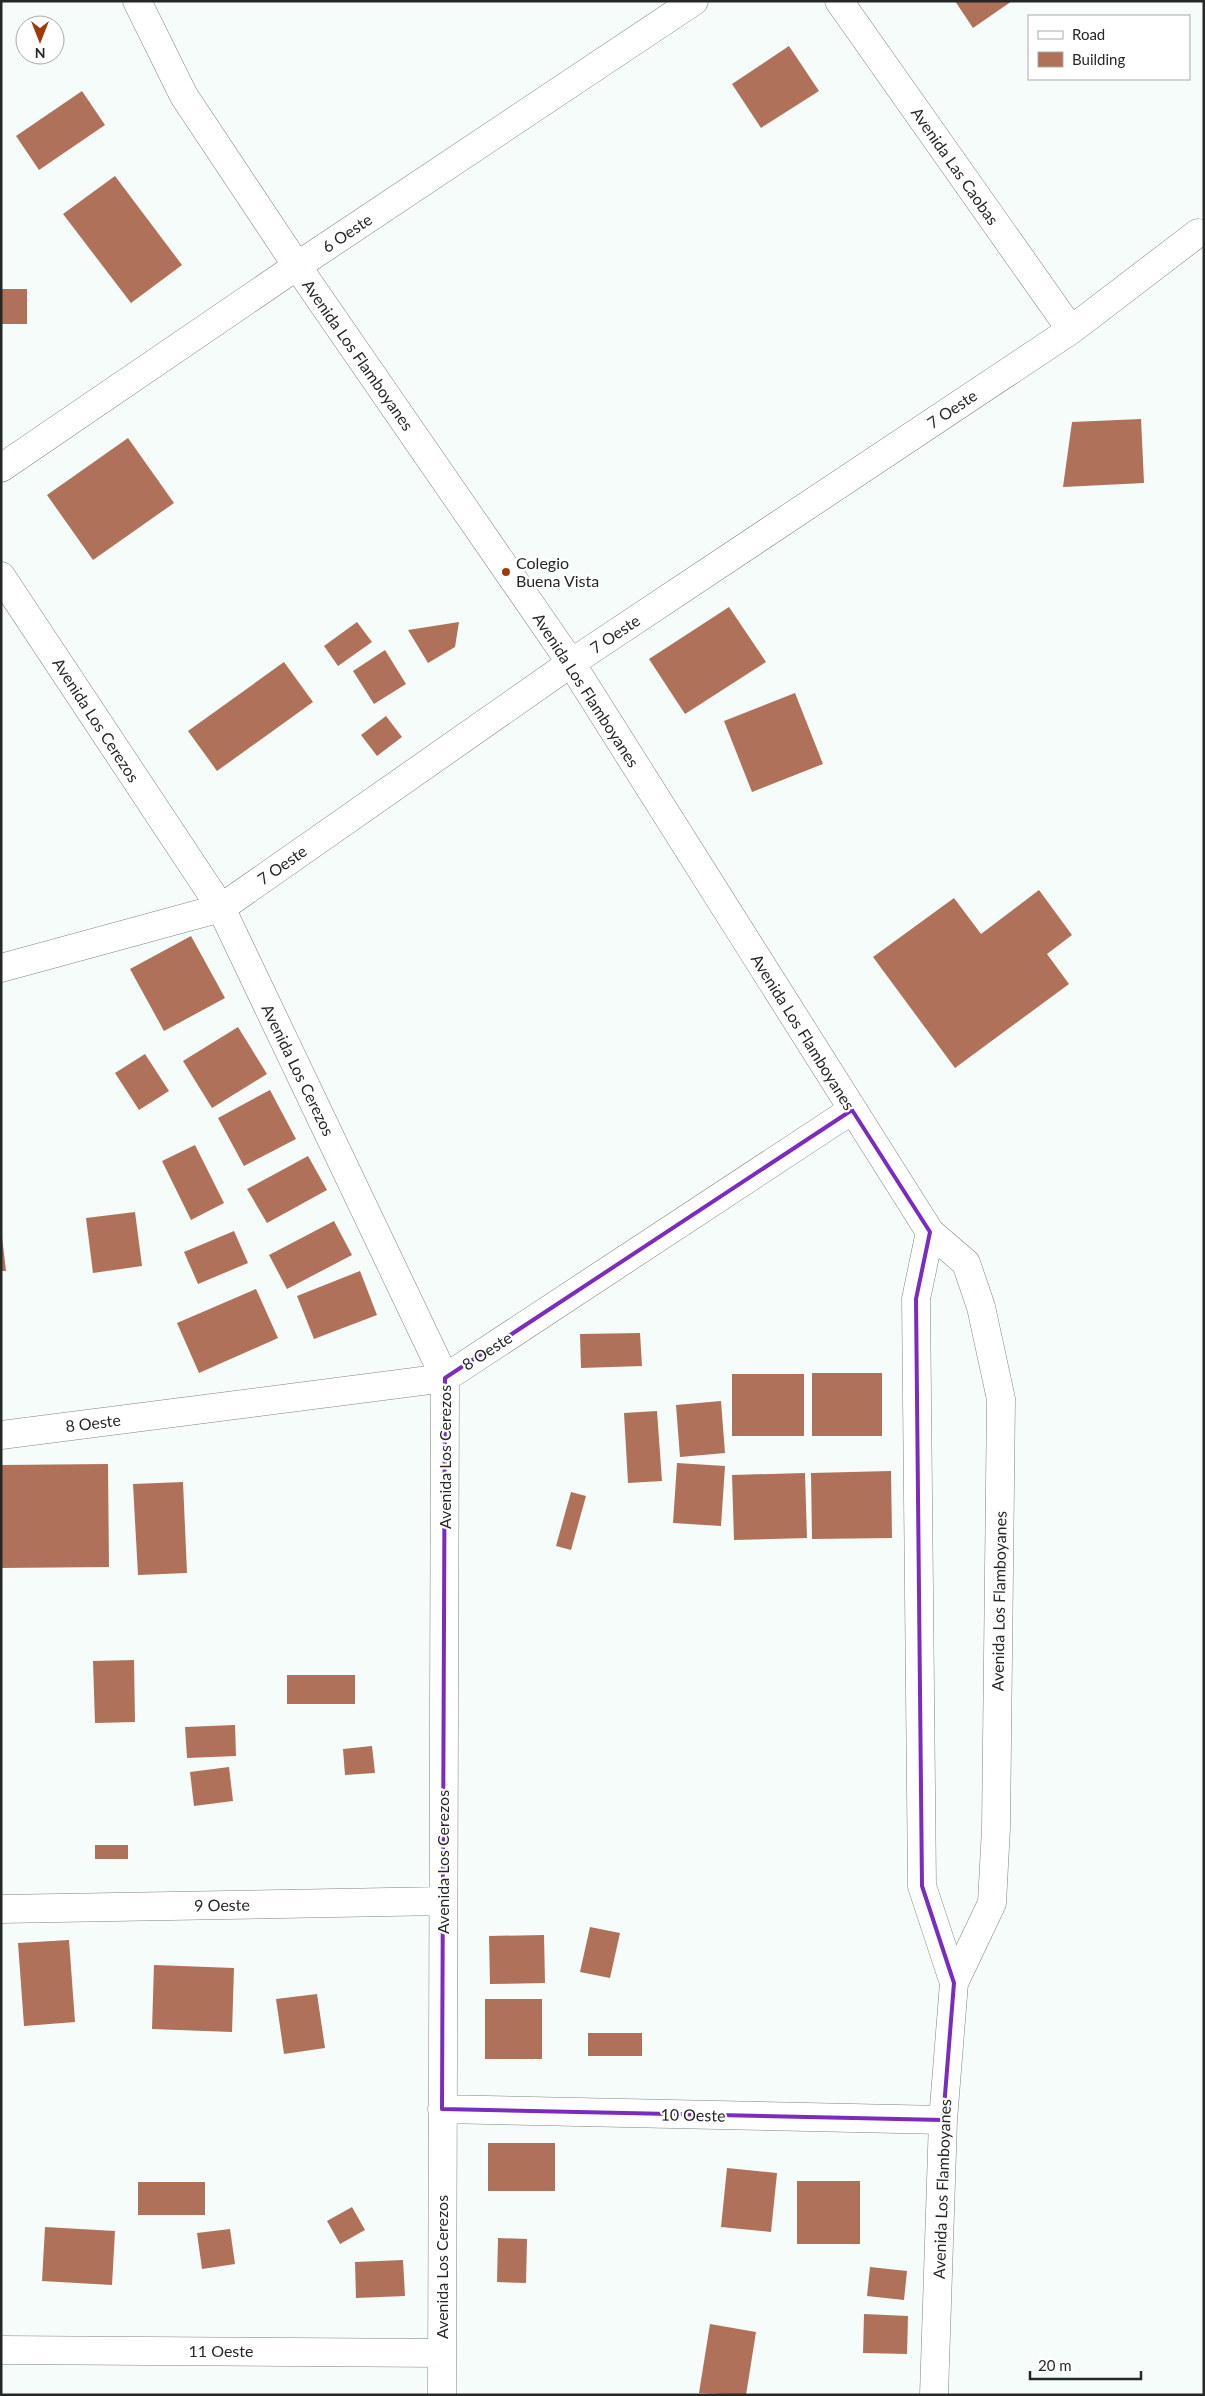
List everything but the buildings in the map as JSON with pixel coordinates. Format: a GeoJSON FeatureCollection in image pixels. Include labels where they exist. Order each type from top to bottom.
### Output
{"type":"FeatureCollection","features":[{"type":"Feature","properties":{"kind":"street","name":"Avenida Los Flamboyanes"},"geometry":{"type":"LineString","coordinates":[[137,1],[184,96],[297,266],[571,663],[930,1232],[966,1263],[981,1307],[1001,1399],[996,1828],[992,1903],[954,1983],[943,2120],[934,2395]]}},
{"type":"Feature","properties":{"kind":"street","name":"6 Oeste"},"geometry":{"type":"LineString","coordinates":[[1,468],[297,266],[694,1]]}},
{"type":"Feature","properties":{"kind":"street","name":"Avenida Las Caobas"},"geometry":{"type":"LineString","coordinates":[[840,1],[1071,330]]}},
{"type":"Feature","properties":{"kind":"street","name":"7 Oeste"},"geometry":{"type":"LineString","coordinates":[[1,968],[221,908],[571,663],[1071,330],[1198,233]]}},
{"type":"Feature","properties":{"kind":"street","name":"Avenida Los Cerezos"},"geometry":{"type":"LineString","coordinates":[[1,576],[221,908],[445,1378],[442,2395]]}},
{"type":"Feature","properties":{"kind":"street","name":"8 Oeste"},"geometry":{"type":"LineString","coordinates":[[1,1435],[445,1378],[852,1110]]}},
{"type":"Feature","properties":{"kind":"street","name":"Avenida Los Flamboyanes"},"geometry":{"type":"LineString","coordinates":[[930,1232],[916,1299],[922,1886],[954,1983]]}},
{"type":"Feature","properties":{"kind":"street","name":"9 Oeste"},"geometry":{"type":"LineString","coordinates":[[1,1909],[443,1901]]}},
{"type":"Feature","properties":{"kind":"street","name":"10 Oeste"},"geometry":{"type":"LineString","coordinates":[[442,2109],[943,2120]]}},
{"type":"Feature","properties":{"kind":"street","name":"11 Oeste"},"geometry":{"type":"LineString","coordinates":[[1,2350],[441,2353]]}},
{"type":"Feature","properties":{"kind":"highlighted area"},"geometry":{"type":"Polygon","coordinates":[[[852,1110],[930,1232],[916,1299],[922,1886],[954,1983],[943,2120],[442,2109],[445,1378],[852,1110]]]}},
{"type":"Feature","properties":{"kind":"place","name":"Colegio Buena Vista"},"geometry":{"type":"Point","coordinates":[506,572]}}]}
